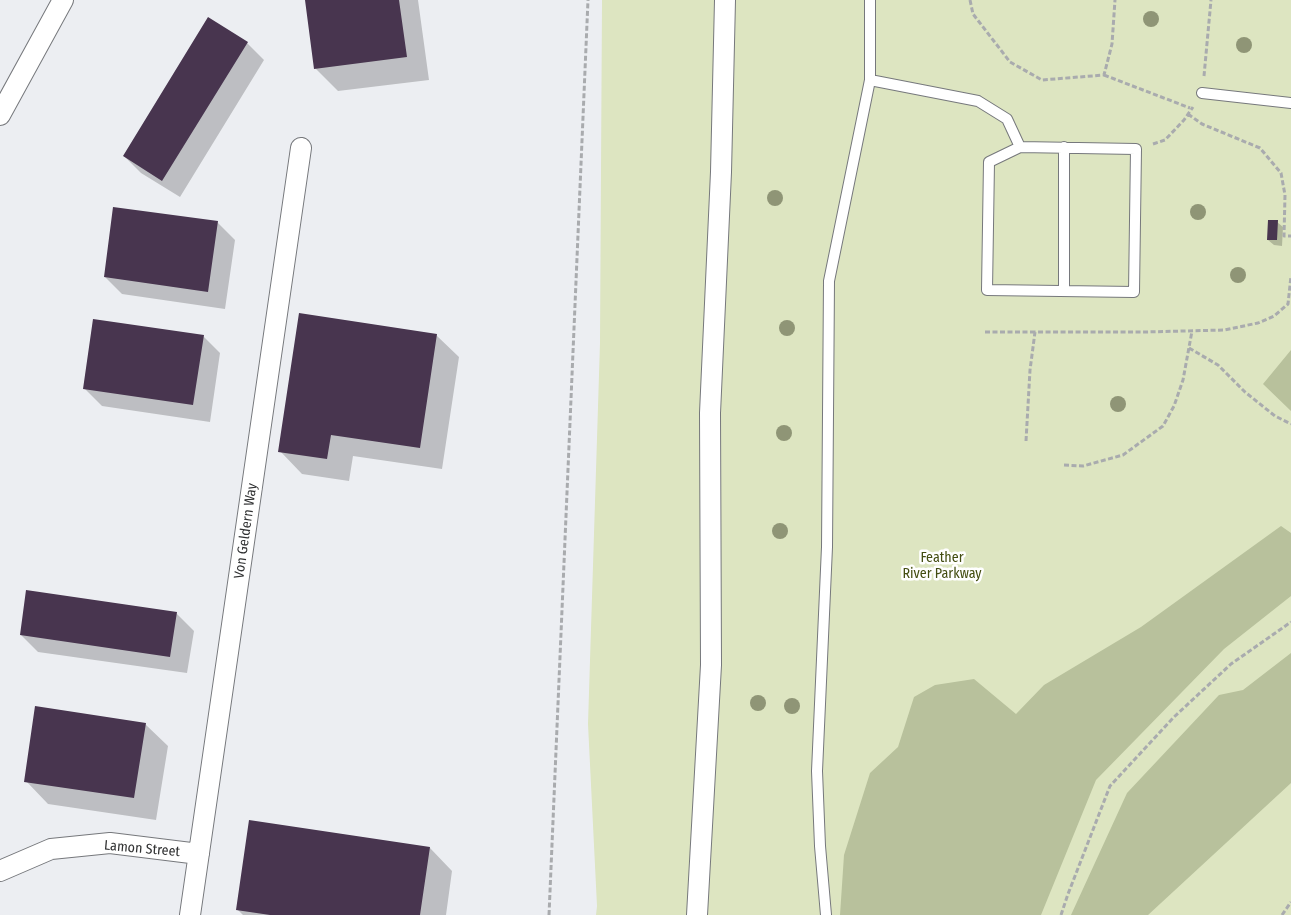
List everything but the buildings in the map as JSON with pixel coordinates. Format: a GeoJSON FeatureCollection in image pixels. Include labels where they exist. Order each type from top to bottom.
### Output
{"type":"FeatureCollection","features":[{"type":"Feature","properties":{"kind":"street"},"geometry":{"type":"LineString","coordinates":[[0,116],[63,0]]}},
{"type":"Feature","properties":{"kind":"street"},"geometry":{"type":"LineString","coordinates":[[697,915],[711,665],[710,413],[721,172],[725,0]]}},
{"type":"Feature","properties":{"kind":"street","name":"Von Geldern Way"},"geometry":{"type":"LineString","coordinates":[[190,915],[302,148]]}},
{"type":"Feature","properties":{"kind":"street","name":"Lamon Street"},"geometry":{"type":"LineString","coordinates":[[0,871],[51,848],[110,843],[199,854]]}},
{"type":"Feature","properties":{"kind":"lane"},"geometry":{"type":"LineString","coordinates":[[826,915],[820,846],[817,771],[827,547],[829,281],[870,80],[870,0]]}},
{"type":"Feature","properties":{"kind":"lane"},"geometry":{"type":"LineString","coordinates":[[870,80],[978,101],[1007,119],[1020,147]]}},
{"type":"Feature","properties":{"kind":"lane"},"geometry":{"type":"LineString","coordinates":[[1202,93],[1291,103]]}},
{"type":"Feature","properties":{"kind":"lane"},"geometry":{"type":"LineString","coordinates":[[1020,147],[1136,149],[1134,292],[987,290],[989,162],[1020,147]]}},
{"type":"Feature","properties":{"kind":"lane"},"geometry":{"type":"LineString","coordinates":[[1064,148],[1064,291]]}},
{"type":"Feature","properties":{"kind":"path"},"geometry":{"type":"LineString","coordinates":[[548,915],[588,0]]}},
{"type":"Feature","properties":{"kind":"path"},"geometry":{"type":"LineString","coordinates":[[970,0],[973,14],[1010,62],[1042,80],[1104,75],[1192,108]]}},
{"type":"Feature","properties":{"kind":"path"},"geometry":{"type":"LineString","coordinates":[[1104,75],[1112,44],[1115,0]]}},
{"type":"Feature","properties":{"kind":"path"},"geometry":{"type":"LineString","coordinates":[[1136,149],[1165,140],[1188,114],[1202,93],[1211,0]]}},
{"type":"Feature","properties":{"kind":"path"},"geometry":{"type":"LineString","coordinates":[[1188,114],[1202,124],[1260,148],[1281,173],[1285,195],[1284,236],[1291,236]]}},
{"type":"Feature","properties":{"kind":"path"},"geometry":{"type":"LineString","coordinates":[[985,332],[1224,330],[1258,323],[1274,316],[1288,304],[1291,276]]}},
{"type":"Feature","properties":{"kind":"path"},"geometry":{"type":"LineString","coordinates":[[1064,465],[1083,466],[1123,455],[1163,426],[1174,406],[1183,380],[1192,331]]}},
{"type":"Feature","properties":{"kind":"path"},"geometry":{"type":"LineString","coordinates":[[1026,441],[1030,370],[1035,332]]}},
{"type":"Feature","properties":{"kind":"path"},"geometry":{"type":"LineString","coordinates":[[1188,348],[1218,366],[1275,416],[1291,424]]}},
{"type":"Feature","properties":{"kind":"path"},"geometry":{"type":"LineString","coordinates":[[1061,915],[1110,786],[1174,717],[1231,664],[1291,622]]}},
{"type":"Feature","properties":{"kind":"path"},"geometry":{"type":"LineString","coordinates":[[1282,915],[1291,902]]}},
{"type":"Feature","properties":{"kind":"green space","name":"Feather River Parkway"},"geometry":{"type":"Polygon","coordinates":[[[602,0],[1291,0],[1291,915],[596,915],[588,724],[600,343],[602,0]]]}},
{"type":"Feature","properties":{"kind":"green space"},"geometry":{"type":"Polygon","coordinates":[[[1291,350],[1291,411],[1263,384],[1291,350]]]}},
{"type":"Feature","properties":{"kind":"green space"},"geometry":{"type":"Polygon","coordinates":[[[1281,526],[1291,533],[1291,596],[1224,649],[1096,780],[1041,915],[840,915],[844,855],[870,773],[898,747],[914,697],[935,685],[974,679],[1016,714],[1044,685],[1141,627],[1281,526]]]}},
{"type":"Feature","properties":{"kind":"green space"},"geometry":{"type":"Polygon","coordinates":[[[1291,653],[1291,783],[1148,915],[1071,915],[1127,793],[1219,695],[1243,690],[1291,653]]]}}]}
